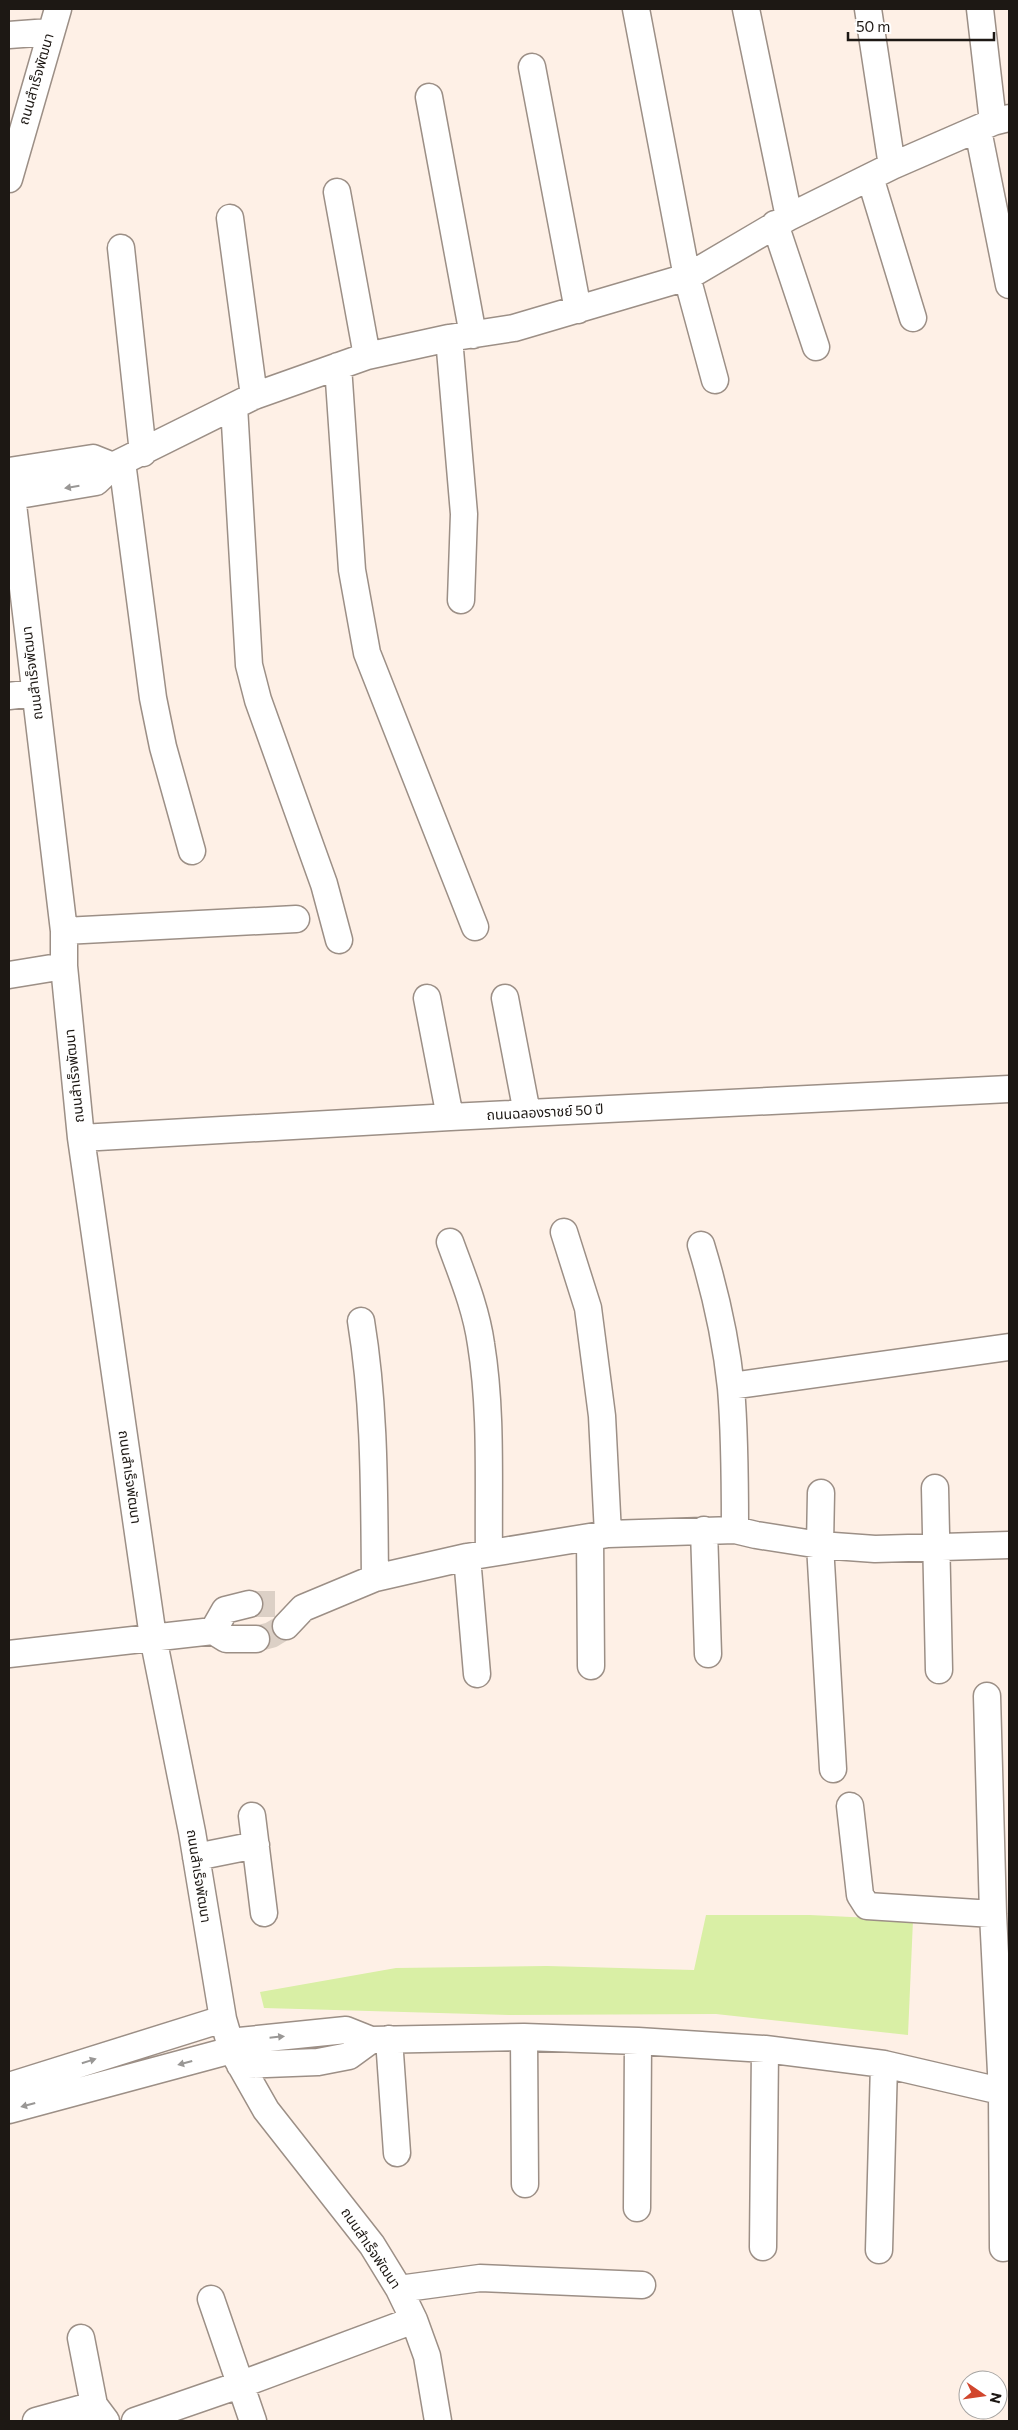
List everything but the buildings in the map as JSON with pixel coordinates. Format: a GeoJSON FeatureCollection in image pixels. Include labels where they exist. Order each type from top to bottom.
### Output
{"type":"FeatureCollection","features":[{"type":"Feature","properties":{"kind":"street"},"geometry":{"type":"LineString","coordinates":[[636,9],[687,277],[715,380]]}},
{"type":"Feature","properties":{"kind":"street"},"geometry":{"type":"LineString","coordinates":[[746,9],[782,221],[816,347]]}},
{"type":"Feature","properties":{"kind":"street"},"geometry":{"type":"LineString","coordinates":[[868,9],[881,172],[913,318]]}},
{"type":"Feature","properties":{"kind":"street"},"geometry":{"type":"LineString","coordinates":[[980,9],[994,123],[1009,285]]}},
{"type":"Feature","properties":{"kind":"street"},"geometry":{"type":"LineString","coordinates":[[9,35],[53,20]]}},
{"type":"Feature","properties":{"kind":"street","name":"ถนนสำเร็จพัฒนา"},"geometry":{"type":"LineString","coordinates":[[9,179],[53,20]]}},
{"type":"Feature","properties":{"kind":"street"},"geometry":{"type":"LineString","coordinates":[[532,66],[578,310]]}},
{"type":"Feature","properties":{"kind":"street"},"geometry":{"type":"LineString","coordinates":[[429,98],[461,336],[464,514],[461,600]]}},
{"type":"Feature","properties":{"kind":"street"},"geometry":{"type":"LineString","coordinates":[[13,496],[96,482],[126,460],[244,401],[367,356],[461,336],[514,328],[687,277],[782,221],[881,172],[994,123]]}},
{"type":"Feature","properties":{"kind":"street"},"geometry":{"type":"LineString","coordinates":[[337,192],[367,356]]}},
{"type":"Feature","properties":{"kind":"street"},"geometry":{"type":"LineString","coordinates":[[230,218],[244,401],[249,665],[258,700],[324,884],[339,940]]}},
{"type":"Feature","properties":{"kind":"street"},"geometry":{"type":"LineString","coordinates":[[121,248],[126,460],[153,698],[163,747],[192,852]]}},
{"type":"Feature","properties":{"kind":"street"},"geometry":{"type":"LineString","coordinates":[[338,366],[352,570],[367,654],[475,927]]}},
{"type":"Feature","properties":{"kind":"street"},"geometry":{"type":"LineString","coordinates":[[9,471],[93,458],[126,460]]}},
{"type":"Feature","properties":{"kind":"street","name":"ถนนสำเร็จพัฒนา"},"geometry":{"type":"LineString","coordinates":[[9,471],[13,496],[21,695],[64,931],[64,966],[81,1138],[162,1636],[225,1851],[231,2044],[266,2110],[372,2245],[399,2289],[414,2320],[427,2356],[438,2421]]}},
{"type":"Feature","properties":{"kind":"street"},"geometry":{"type":"LineString","coordinates":[[64,931],[296,919]]}},
{"type":"Feature","properties":{"kind":"street"},"geometry":{"type":"LineString","coordinates":[[9,976],[64,966]]}},
{"type":"Feature","properties":{"kind":"street"},"geometry":{"type":"LineString","coordinates":[[427,998],[450,1116]]}},
{"type":"Feature","properties":{"kind":"street"},"geometry":{"type":"LineString","coordinates":[[505,998],[526,1113]]}},
{"type":"Feature","properties":{"kind":"street","name":"ถนนฉลองราชย์ 50 ปี"},"geometry":{"type":"LineString","coordinates":[[81,1138],[450,1116],[1009,1089]]}},
{"type":"Feature","properties":{"kind":"street"},"geometry":{"type":"LineString","coordinates":[[564,1232],[588,1308],[602,1416],[599,1535],[591,1666]]}},
{"type":"Feature","properties":{"kind":"street"},"geometry":{"type":"LineString","coordinates":[[450,1242],[473,1305],[481,1344],[486,1400],[478,1555],[477,1674]]}},
{"type":"Feature","properties":{"kind":"street"},"geometry":{"type":"LineString","coordinates":[[701,1245],[714,1289],[731,1386],[735,1444],[734,1530]]}},
{"type":"Feature","properties":{"kind":"street"},"geometry":{"type":"LineString","coordinates":[[362,1322],[371,1405],[375,1578]]}},
{"type":"Feature","properties":{"kind":"street"},"geometry":{"type":"LineString","coordinates":[[731,1386],[1009,1347]]}},
{"type":"Feature","properties":{"kind":"street"},"geometry":{"type":"LineString","coordinates":[[935,1488],[939,1670]]}},
{"type":"Feature","properties":{"kind":"street"},"geometry":{"type":"LineString","coordinates":[[821,1493],[820,1545],[833,1769]]}},
{"type":"Feature","properties":{"kind":"street"},"geometry":{"type":"LineString","coordinates":[[704,1530],[708,1654]]}},
{"type":"Feature","properties":{"kind":"street"},"geometry":{"type":"LineString","coordinates":[[290,1613],[375,1578],[478,1555],[599,1535],[734,1530],[820,1545],[875,1549],[1009,1545]]}},
{"type":"Feature","properties":{"kind":"street"},"geometry":{"type":"LineString","coordinates":[[208,1631],[225,1610],[249,1604]]}},
{"type":"Feature","properties":{"kind":"street"},"geometry":{"type":"LineString","coordinates":[[9,1654],[208,1631],[226,1639],[256,1639]]}},
{"type":"Feature","properties":{"kind":"street"},"geometry":{"type":"LineString","coordinates":[[987,1696],[993,1914],[1006,2092],[1002,2248]]}},
{"type":"Feature","properties":{"kind":"street"},"geometry":{"type":"LineString","coordinates":[[850,1806],[860,1895],[867,1906],[993,1914]]}},
{"type":"Feature","properties":{"kind":"street"},"geometry":{"type":"LineString","coordinates":[[252,1816],[225,1851],[264,1913]]}},
{"type":"Feature","properties":{"kind":"street"},"geometry":{"type":"LineString","coordinates":[[9,2086],[63,2082],[231,2044],[318,2062],[349,2056],[380,2039],[524,2037],[638,2041],[765,2049],[884,2064],[1006,2092]]}},
{"type":"Feature","properties":{"kind":"street"},"geometry":{"type":"LineString","coordinates":[[524,2037],[525,2184]]}},
{"type":"Feature","properties":{"kind":"street"},"geometry":{"type":"LineString","coordinates":[[380,2039],[396,2153]]}},
{"type":"Feature","properties":{"kind":"street"},"geometry":{"type":"LineString","coordinates":[[637,2208],[638,2041]]}},
{"type":"Feature","properties":{"kind":"street"},"geometry":{"type":"LineString","coordinates":[[763,2247],[765,2049]]}},
{"type":"Feature","properties":{"kind":"street"},"geometry":{"type":"LineString","coordinates":[[879,2250],[884,2064]]}},
{"type":"Feature","properties":{"kind":"street"},"geometry":{"type":"LineString","coordinates":[[9,2110],[63,2082]]}},
{"type":"Feature","properties":{"kind":"street"},"geometry":{"type":"LineString","coordinates":[[399,2289],[480,2278],[642,2285]]}},
{"type":"Feature","properties":{"kind":"street"},"geometry":{"type":"LineString","coordinates":[[211,2299],[242,2384],[253,2421]]}},
{"type":"Feature","properties":{"kind":"street"},"geometry":{"type":"LineString","coordinates":[[135,2421],[242,2384],[414,2320]]}},
{"type":"Feature","properties":{"kind":"street"},"geometry":{"type":"LineString","coordinates":[[36,2421],[100,2413],[81,2338]]}},
{"type":"Feature","properties":{"kind":"green space"},"geometry":{"type":"Polygon","coordinates":[[[706,1915],[810,1915],[913,1920],[908,2035],[716,2014],[509,2015],[264,2008],[260,1992],[396,1968],[547,1966],[694,1970],[706,1915]]]}},
{"type":"Feature","properties":{"kind":"tunnel"},"geometry":{"type":"LineString","coordinates":[[249,1604],[280,1604]]}},
{"type":"Feature","properties":{"kind":"tunnel"},"geometry":{"type":"LineString","coordinates":[[256,1639],[271,1635],[286,1626]]}}]}
